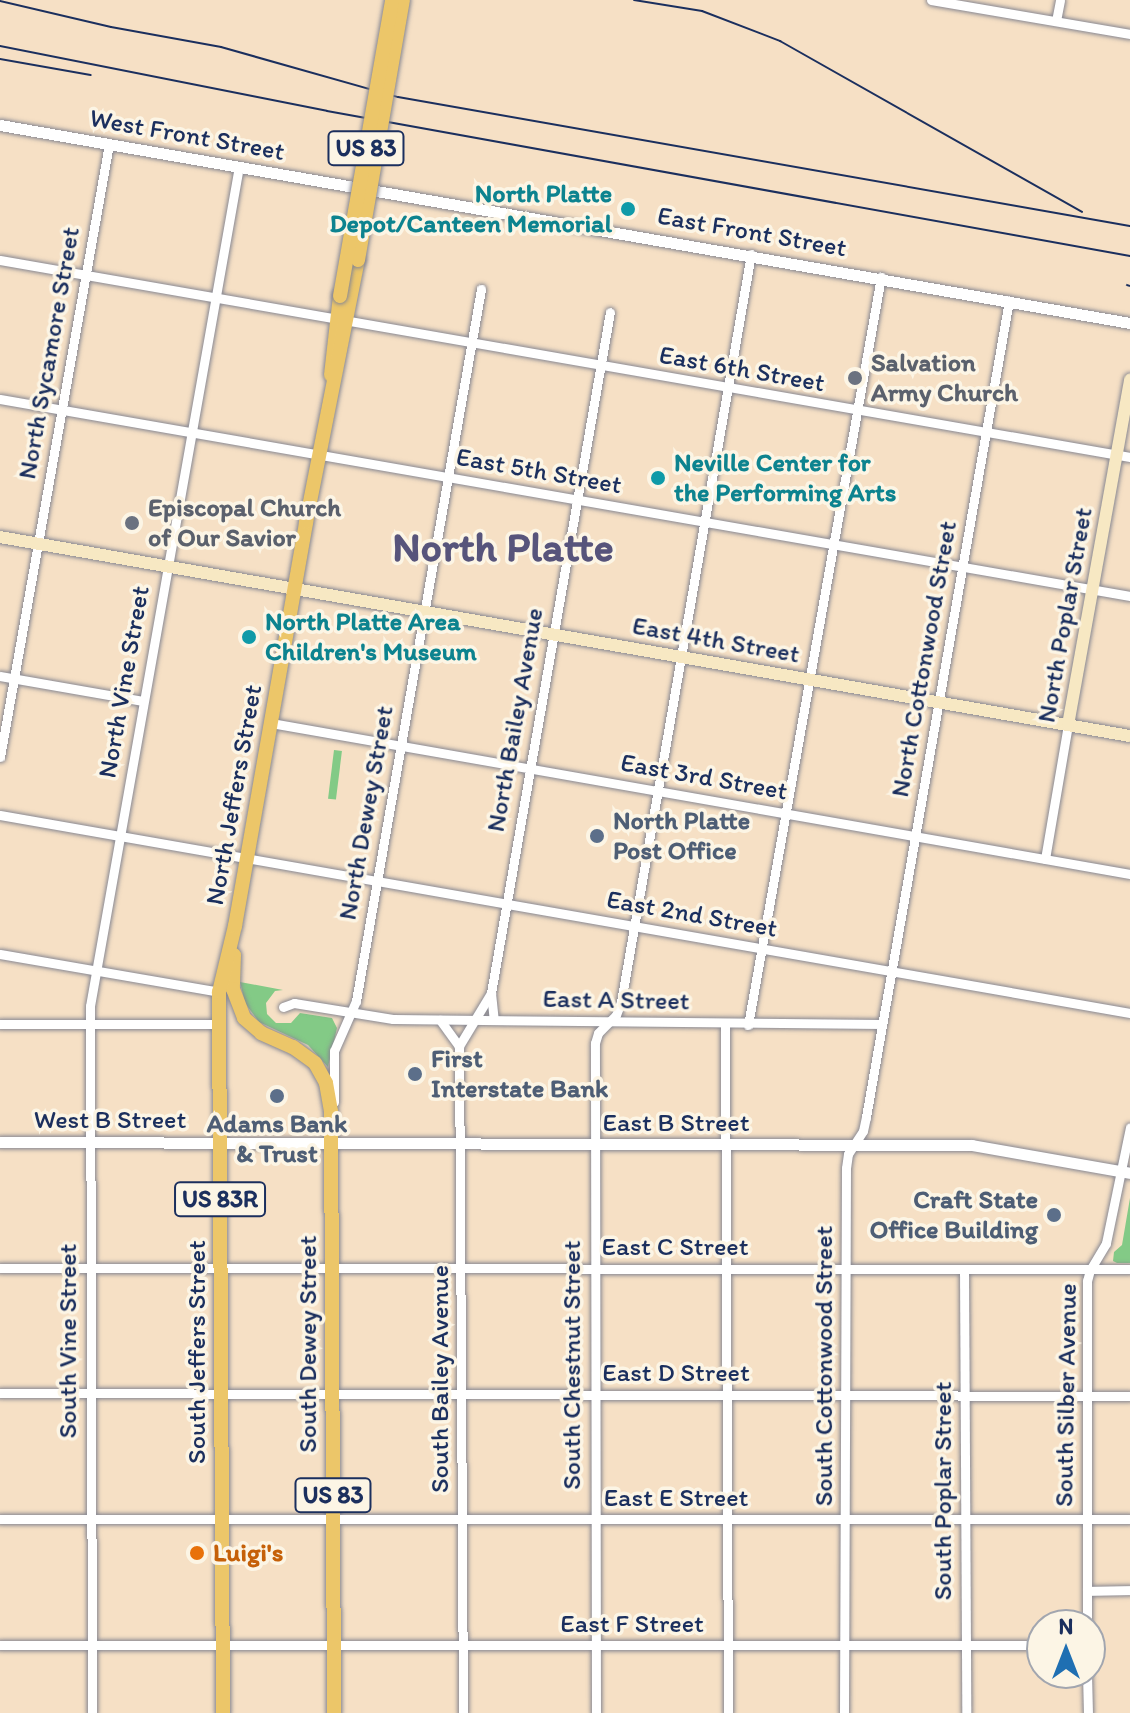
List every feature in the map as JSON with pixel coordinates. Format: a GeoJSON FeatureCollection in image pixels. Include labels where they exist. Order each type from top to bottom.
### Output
{"type":"FeatureCollection","features":[{"type":"Feature","properties":{"kind":"highway","name":"North Jeffers Street"},"geometry":{"type":"LineString","coordinates":[[346,297],[392,0]]}},
{"type":"Feature","properties":{"kind":"highway","name":"North Jeffers Street"},"geometry":{"type":"LineString","coordinates":[[219,992],[235,926],[342,318],[403,0]]}},
{"type":"Feature","properties":{"kind":"highway","name":"North Jeffers Street"},"geometry":{"type":"LineString","coordinates":[[235,926],[233,989],[244,1018],[261,1033],[307,1056],[326,1083]]}},
{"type":"Feature","properties":{"kind":"highway","name":"South Jeffers Street"},"geometry":{"type":"LineString","coordinates":[[219,992],[223,1713]]}},
{"type":"Feature","properties":{"kind":"highway","name":"South Dewey Street"},"geometry":{"type":"LineString","coordinates":[[326,1083],[332,1141],[334,1713]]}},
{"type":"Feature","properties":{"kind":"main road","name":"North Poplar Street"},"geometry":{"type":"LineString","coordinates":[[1068,725],[1130,380]]}},
{"type":"Feature","properties":{"kind":"main road","name":"East 4th Street"},"geometry":{"type":"LineString","coordinates":[[0,537],[1130,736]]}},
{"type":"Feature","properties":{"kind":"street"},"geometry":{"type":"LineString","coordinates":[[931,0],[1130,34]]}},
{"type":"Feature","properties":{"kind":"street"},"geometry":{"type":"LineString","coordinates":[[1056,21],[1060,0]]}},
{"type":"Feature","properties":{"kind":"street","name":"West Front Street"},"geometry":{"type":"LineString","coordinates":[[0,125],[366,188]]}},
{"type":"Feature","properties":{"kind":"street","name":"North Sycamore Street"},"geometry":{"type":"LineString","coordinates":[[0,757],[109,144]]}},
{"type":"Feature","properties":{"kind":"street","name":"North Vine Street"},"geometry":{"type":"LineString","coordinates":[[96,970],[239,166]]}},
{"type":"Feature","properties":{"kind":"street","name":"East Front Street"},"geometry":{"type":"LineString","coordinates":[[366,188],[1130,323]]}},
{"type":"Feature","properties":{"kind":"street","name":"South Chestnut Street"},"geometry":{"type":"LineString","coordinates":[[596,1713],[595,1043],[598,1033],[621,1002],[751,254]]}},
{"type":"Feature","properties":{"kind":"street","name":"East 6th Street"},"geometry":{"type":"LineString","coordinates":[[0,260],[1130,457]]}},
{"type":"Feature","properties":{"kind":"street"},"geometry":{"type":"LineString","coordinates":[[748,1025],[881,277]]}},
{"type":"Feature","properties":{"kind":"street","name":"North Dewey Street"},"geometry":{"type":"LineString","coordinates":[[350,1013],[356,1001],[378,881],[481,289]]}},
{"type":"Feature","properties":{"kind":"street","name":"North Cottonwood Street"},"geometry":{"type":"LineString","coordinates":[[882,1024],[1009,300]]}},
{"type":"Feature","properties":{"kind":"street","name":"North Bailey Avenue"},"geometry":{"type":"LineString","coordinates":[[494,1020],[491,993],[610,312]]}},
{"type":"Feature","properties":{"kind":"street","name":"East 5th Street"},"geometry":{"type":"LineString","coordinates":[[0,399],[1130,596]]}},
{"type":"Feature","properties":{"kind":"street"},"geometry":{"type":"LineString","coordinates":[[0,676],[143,701]]}},
{"type":"Feature","properties":{"kind":"street","name":"East 3rd Street"},"geometry":{"type":"LineString","coordinates":[[271,723],[1130,874]]}},
{"type":"Feature","properties":{"kind":"street","name":"North Poplar Street"},"geometry":{"type":"LineString","coordinates":[[1045,859],[1068,725]]}},
{"type":"Feature","properties":{"kind":"street","name":"East 2nd Street"},"geometry":{"type":"LineString","coordinates":[[0,815],[1130,1013]]}},
{"type":"Feature","properties":{"kind":"street"},"geometry":{"type":"LineString","coordinates":[[0,954],[219,992]]}},
{"type":"Feature","properties":{"kind":"street","name":"South Vine Street"},"geometry":{"type":"LineString","coordinates":[[92,1713],[89,1024],[96,970]]}},
{"type":"Feature","properties":{"kind":"street","name":"North Bailey Avenue"},"geometry":{"type":"LineString","coordinates":[[472,1021],[491,993]]}},
{"type":"Feature","properties":{"kind":"street","name":"East A Street"},"geometry":{"type":"LineString","coordinates":[[283,1007],[294,1003],[393,1019],[882,1024]]}},
{"type":"Feature","properties":{"kind":"street","name":"South Dewey Street"},"geometry":{"type":"LineString","coordinates":[[331,1119],[334,1051],[350,1013]]}},
{"type":"Feature","properties":{"kind":"street"},"geometry":{"type":"LineString","coordinates":[[440,1020],[459,1046]]}},
{"type":"Feature","properties":{"kind":"street","name":"South Bailey Avenue"},"geometry":{"type":"LineString","coordinates":[[463,1713],[459,1046],[472,1021]]}},
{"type":"Feature","properties":{"kind":"street"},"geometry":{"type":"LineString","coordinates":[[0,1024],[219,1024]]}},
{"type":"Feature","properties":{"kind":"street"},"geometry":{"type":"LineString","coordinates":[[725,1024],[728,1713]]}},
{"type":"Feature","properties":{"kind":"street","name":"South Cottonwood Street"},"geometry":{"type":"LineString","coordinates":[[844,1713],[846,1168],[848,1154],[864,1128],[882,1024]]}},
{"type":"Feature","properties":{"kind":"street","name":"South Silber Avenue"},"geometry":{"type":"LineString","coordinates":[[1087,1609],[1090,1270],[1106,1243],[1126,1172],[1130,1127]]}},
{"type":"Feature","properties":{"kind":"street","name":"West B Street"},"geometry":{"type":"LineString","coordinates":[[0,1142],[220,1142]]}},
{"type":"Feature","properties":{"kind":"street","name":"East B Street"},"geometry":{"type":"LineString","coordinates":[[220,1142],[972,1145],[1126,1172]]}},
{"type":"Feature","properties":{"kind":"street","name":"East C Street"},"geometry":{"type":"LineString","coordinates":[[0,1268],[1130,1269]]}},
{"type":"Feature","properties":{"kind":"street","name":"South Poplar Street"},"geometry":{"type":"LineString","coordinates":[[964,1269],[966,1713]]}},
{"type":"Feature","properties":{"kind":"street","name":"East D Street"},"geometry":{"type":"LineString","coordinates":[[0,1393],[1130,1396]]}},
{"type":"Feature","properties":{"kind":"street","name":"East E Street"},"geometry":{"type":"LineString","coordinates":[[0,1519],[1130,1519]]}},
{"type":"Feature","properties":{"kind":"street"},"geometry":{"type":"LineString","coordinates":[[1087,1591],[1130,1590]]}},
{"type":"Feature","properties":{"kind":"street","name":"East F Street"},"geometry":{"type":"LineString","coordinates":[[0,1645],[1026,1645]]}},
{"type":"Feature","properties":{"kind":"street"},"geometry":{"type":"LineString","coordinates":[[1087,1689],[1088,1713]]}},
{"type":"Feature","properties":{"kind":"green space"},"geometry":{"type":"Polygon","coordinates":[[[334,750],[342,751],[336,800],[328,799],[334,750]]]}},
{"type":"Feature","properties":{"kind":"green space"},"geometry":{"type":"Polygon","coordinates":[[[240,982],[283,990],[275,991],[266,1003],[267,1014],[276,1023],[291,1023],[300,1013],[332,1018],[337,1028],[328,1067],[308,1045],[259,1022],[245,1003],[240,982]]]}},
{"type":"Feature","properties":{"kind":"green space"},"geometry":{"type":"Polygon","coordinates":[[[1130,1198],[1130,1263],[1117,1263],[1113,1261],[1114,1252],[1122,1245],[1130,1198]]]}},
{"type":"Feature","properties":{"kind":"railway"},"geometry":{"type":"LineString","coordinates":[[634,0],[702,11],[780,41],[1082,212]]}},
{"type":"Feature","properties":{"kind":"railway"},"geometry":{"type":"LineString","coordinates":[[0,1],[111,27],[221,47],[398,97],[1130,226]]}},
{"type":"Feature","properties":{"kind":"railway"},"geometry":{"type":"LineString","coordinates":[[0,46],[327,111],[1130,256]]}},
{"type":"Feature","properties":{"kind":"railway"},"geometry":{"type":"LineString","coordinates":[[0,59],[91,75]]}},
{"type":"Feature","properties":{"kind":"place","name":"North Platte Depot/Canteen Memorial"},"geometry":{"type":"Point","coordinates":[628,209]}},
{"type":"Feature","properties":{"kind":"place","name":"Salvation Army Church"},"geometry":{"type":"Point","coordinates":[855,378]}},
{"type":"Feature","properties":{"kind":"place","name":"Neville Center for the Performing Arts"},"geometry":{"type":"Point","coordinates":[658,478]}},
{"type":"Feature","properties":{"kind":"place","name":"Episcopal Church of Our Savior"},"geometry":{"type":"Point","coordinates":[132,523]}},
{"type":"Feature","properties":{"kind":"place","name":"North Platte Area Children's Museum"},"geometry":{"type":"Point","coordinates":[249,637]}},
{"type":"Feature","properties":{"kind":"place","name":"North Platte Post Office"},"geometry":{"type":"Point","coordinates":[597,836]}},
{"type":"Feature","properties":{"kind":"place","name":"First Interstate Bank"},"geometry":{"type":"Point","coordinates":[415,1074]}},
{"type":"Feature","properties":{"kind":"place","name":"Adams Bank & Trust"},"geometry":{"type":"Point","coordinates":[277,1096]}},
{"type":"Feature","properties":{"kind":"place","name":"Craft State Office Building"},"geometry":{"type":"Point","coordinates":[1054,1215]}},
{"type":"Feature","properties":{"kind":"place","name":"Luigi's"},"geometry":{"type":"Point","coordinates":[197,1553]}},
{"type":"Feature","properties":{"kind":"district","name":"North Platte"},"geometry":{"type":"Point","coordinates":[503,547]}}]}
